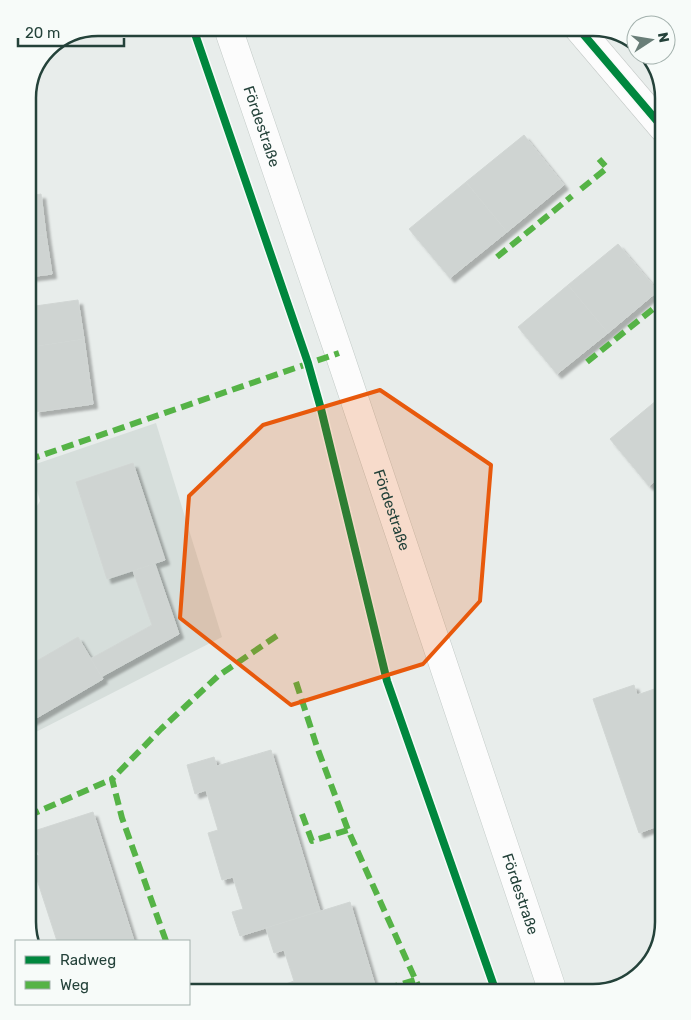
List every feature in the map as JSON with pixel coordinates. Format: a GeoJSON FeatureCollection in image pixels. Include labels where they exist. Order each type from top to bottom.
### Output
{"type":"FeatureCollection","features":[{"type":"Feature","properties":{"kind":"main road","name":"Fördestraße"},"geometry":{"type":"LineString","coordinates":[[231,36],[351,388],[550,984]]}},
{"type":"Feature","properties":{"kind":"main road"},"geometry":{"type":"LineString","coordinates":[[585,36],[655,118]]}},
{"type":"Feature","properties":{"kind":"highlighted area"},"geometry":{"type":"Polygon","coordinates":[[[380,390],[491,465],[480,601],[423,664],[291,705],[180,618],[189,496],[263,425],[380,390]]]}},
{"type":"Feature","properties":{"kind":"shaded area"},"geometry":{"type":"Polygon","coordinates":[[[156,423],[222,637],[36,732],[36,508],[40,501],[36,487],[36,464],[156,423]]]}},
{"type":"Feature","properties":{"kind":"building"},"geometry":{"type":"Polygon","coordinates":[[[524,135],[564,185],[507,232],[466,182],[524,135]]]}},
{"type":"Feature","properties":{"kind":"building"},"geometry":{"type":"Polygon","coordinates":[[[466,182],[507,232],[450,278],[409,229],[466,182]]]}},
{"type":"Feature","properties":{"kind":"building"},"geometry":{"type":"Polygon","coordinates":[[[41,194],[46,235],[36,236],[36,195],[41,194]]]}},
{"type":"Feature","properties":{"kind":"building"},"geometry":{"type":"Polygon","coordinates":[[[46,235],[52,274],[36,276],[36,236],[46,235]]]}},
{"type":"Feature","properties":{"kind":"building"},"geometry":{"type":"Polygon","coordinates":[[[618,244],[655,287],[655,294],[608,333],[568,285],[618,244]]]}},
{"type":"Feature","properties":{"kind":"building"},"geometry":{"type":"Polygon","coordinates":[[[568,285],[608,333],[557,374],[518,327],[568,285]]]}},
{"type":"Feature","properties":{"kind":"building"},"geometry":{"type":"Polygon","coordinates":[[[78,300],[84,339],[36,346],[36,306],[78,300]]]}},
{"type":"Feature","properties":{"kind":"building"},"geometry":{"type":"Polygon","coordinates":[[[84,339],[93,404],[36,412],[36,346],[84,339]]]}},
{"type":"Feature","properties":{"kind":"building"},"geometry":{"type":"Polygon","coordinates":[[[655,402],[655,481],[649,486],[610,439],[655,402]]]}},
{"type":"Feature","properties":{"kind":"building"},"geometry":{"type":"Polygon","coordinates":[[[133,463],[165,560],[107,579],[76,482],[133,463]]]}},
{"type":"Feature","properties":{"kind":"building"},"geometry":{"type":"Polygon","coordinates":[[[155,564],[179,634],[101,677],[90,659],[152,625],[133,571],[155,564]]]}},
{"type":"Feature","properties":{"kind":"building"},"geometry":{"type":"Polygon","coordinates":[[[78,637],[103,679],[36,718],[36,661],[78,637]]]}},
{"type":"Feature","properties":{"kind":"building"},"geometry":{"type":"Polygon","coordinates":[[[634,685],[637,695],[655,689],[655,827],[639,833],[593,699],[634,685]]]}},
{"type":"Feature","properties":{"kind":"building"},"geometry":{"type":"Polygon","coordinates":[[[271,750],[320,911],[240,936],[232,912],[243,909],[233,877],[222,880],[208,833],[218,830],[206,790],[195,794],[187,765],[214,757],[217,766],[271,750]]]}},
{"type":"Feature","properties":{"kind":"building"},"geometry":{"type":"Polygon","coordinates":[[[93,812],[134,940],[57,940],[36,876],[36,856],[39,855],[36,846],[36,830],[93,812]]]}},
{"type":"Feature","properties":{"kind":"building"},"geometry":{"type":"Polygon","coordinates":[[[350,902],[375,984],[286,984],[294,981],[284,950],[274,953],[266,928],[350,902]]]}},
{"type":"Feature","properties":{"kind":"marked path"},"geometry":{"type":"LineString","coordinates":[[581,189],[607,168],[599,159]]}},
{"type":"Feature","properties":{"kind":"marked path"},"geometry":{"type":"LineString","coordinates":[[497,257],[572,196]]}},
{"type":"Feature","properties":{"kind":"marked path"},"geometry":{"type":"LineString","coordinates":[[587,362],[655,307]]}},
{"type":"Feature","properties":{"kind":"marked path"},"geometry":{"type":"LineString","coordinates":[[36,457],[339,353]]}},
{"type":"Feature","properties":{"kind":"marked path"},"geometry":{"type":"LineString","coordinates":[[166,940],[122,818],[112,779],[161,729],[218,676],[281,633]]}},
{"type":"Feature","properties":{"kind":"marked path"},"geometry":{"type":"LineString","coordinates":[[296,682],[317,747],[348,830],[417,984]]}},
{"type":"Feature","properties":{"kind":"marked path"},"geometry":{"type":"LineString","coordinates":[[36,812],[112,779]]}},
{"type":"Feature","properties":{"kind":"marked path"},"geometry":{"type":"LineString","coordinates":[[302,814],[312,841],[348,830]]}},
{"type":"Feature","properties":{"kind":"marked path"},"geometry":{"type":"LineString","coordinates":[[402,984],[415,980]]}},
{"type":"Feature","properties":{"kind":"cycle path"},"geometry":{"type":"LineString","coordinates":[[196,36],[308,363],[321,409],[387,681],[493,984]]}},
{"type":"Feature","properties":{"kind":"cycle path"},"geometry":{"type":"LineString","coordinates":[[585,36],[655,119]]}}]}
